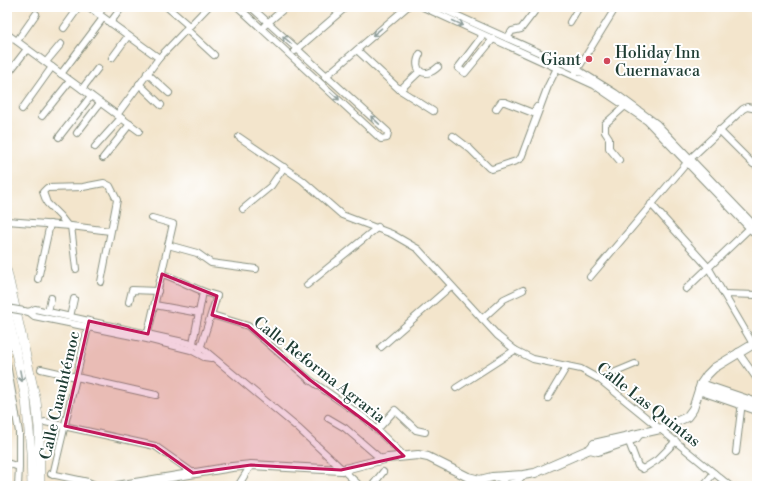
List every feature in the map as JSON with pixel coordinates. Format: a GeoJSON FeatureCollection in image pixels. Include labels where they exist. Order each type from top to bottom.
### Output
{"type":"FeatureCollection","features":[{"type":"Feature","properties":{"kind":"highway"},"geometry":{"type":"LineString","coordinates":[[7,272],[36,401],[39,428],[40,486]]}},
{"type":"Feature","properties":{"kind":"highway"},"geometry":{"type":"LineString","coordinates":[[7,309],[26,399],[31,452],[32,486]]}},
{"type":"Feature","properties":{"kind":"main road"},"geometry":{"type":"LineString","coordinates":[[117,486],[251,465],[341,470],[381,459],[418,455],[428,457],[474,480],[535,473],[590,449],[598,451],[627,438],[660,429],[691,413],[700,387],[714,368],[755,343]]}},
{"type":"Feature","properties":{"kind":"main road"},"geometry":{"type":"LineString","coordinates":[[700,387],[742,402],[757,410]]}},
{"type":"Feature","properties":{"kind":"main road"},"geometry":{"type":"LineString","coordinates":[[742,402],[757,403]]}},
{"type":"Feature","properties":{"kind":"street"},"geometry":{"type":"LineString","coordinates":[[64,28],[79,7]]}},
{"type":"Feature","properties":{"kind":"street"},"geometry":{"type":"LineString","coordinates":[[89,7],[101,13],[110,23],[159,58]]}},
{"type":"Feature","properties":{"kind":"street"},"geometry":{"type":"LineString","coordinates":[[110,23],[122,7]]}},
{"type":"Feature","properties":{"kind":"street"},"geometry":{"type":"LineString","coordinates":[[167,7],[214,55]]}},
{"type":"Feature","properties":{"kind":"street"},"geometry":{"type":"LineString","coordinates":[[95,147],[119,116],[139,84],[159,58],[187,27],[208,7]]}},
{"type":"Feature","properties":{"kind":"street"},"geometry":{"type":"LineString","coordinates":[[238,7],[289,56],[382,139],[387,138],[388,132],[251,7]]}},
{"type":"Feature","properties":{"kind":"street"},"geometry":{"type":"LineString","coordinates":[[261,29],[286,7]]}},
{"type":"Feature","properties":{"kind":"street"},"geometry":{"type":"LineString","coordinates":[[289,56],[346,7]]}},
{"type":"Feature","properties":{"kind":"street"},"geometry":{"type":"LineString","coordinates":[[319,82],[407,7]]}},
{"type":"Feature","properties":{"kind":"street"},"geometry":{"type":"LineString","coordinates":[[423,7],[483,35],[531,53],[576,73],[650,117],[753,227],[757,236]]}},
{"type":"Feature","properties":{"kind":"street"},"geometry":{"type":"LineString","coordinates":[[438,7],[507,38],[558,68],[576,73]]}},
{"type":"Feature","properties":{"kind":"street"},"geometry":{"type":"LineString","coordinates":[[570,22],[579,7]]}},
{"type":"Feature","properties":{"kind":"street"},"geometry":{"type":"LineString","coordinates":[[576,73],[616,7]]}},
{"type":"Feature","properties":{"kind":"street"},"geometry":{"type":"LineString","coordinates":[[507,38],[512,31],[521,29],[534,12]]}},
{"type":"Feature","properties":{"kind":"street"},"geometry":{"type":"LineString","coordinates":[[61,74],[101,13]]}},
{"type":"Feature","properties":{"kind":"street"},"geometry":{"type":"LineString","coordinates":[[17,41],[36,14]]}},
{"type":"Feature","properties":{"kind":"street"},"geometry":{"type":"LineString","coordinates":[[7,34],[139,131]]}},
{"type":"Feature","properties":{"kind":"street"},"geometry":{"type":"LineString","coordinates":[[483,35],[458,68],[465,74],[493,39]]}},
{"type":"Feature","properties":{"kind":"street"},"geometry":{"type":"LineString","coordinates":[[112,58],[128,36]]}},
{"type":"Feature","properties":{"kind":"street"},"geometry":{"type":"LineString","coordinates":[[46,62],[61,44]]}},
{"type":"Feature","properties":{"kind":"street"},"geometry":{"type":"LineString","coordinates":[[7,75],[27,49]]}},
{"type":"Feature","properties":{"kind":"street"},"geometry":{"type":"LineString","coordinates":[[357,50],[400,90],[425,104],[434,111]]}},
{"type":"Feature","properties":{"kind":"street"},"geometry":{"type":"LineString","coordinates":[[420,54],[417,60],[417,66],[420,71],[426,74],[433,72],[438,67]]}},
{"type":"Feature","properties":{"kind":"street"},"geometry":{"type":"LineString","coordinates":[[22,109],[52,67]]}},
{"type":"Feature","properties":{"kind":"street"},"geometry":{"type":"LineString","coordinates":[[82,89],[98,68]]}},
{"type":"Feature","properties":{"kind":"street"},"geometry":{"type":"LineString","coordinates":[[453,136],[492,169],[516,161],[524,152],[541,105],[558,68]]}},
{"type":"Feature","properties":{"kind":"street"},"geometry":{"type":"LineString","coordinates":[[400,90],[420,71]]}},
{"type":"Feature","properties":{"kind":"street"},"geometry":{"type":"LineString","coordinates":[[147,73],[169,93]]}},
{"type":"Feature","properties":{"kind":"street"},"geometry":{"type":"LineString","coordinates":[[42,116],[70,80]]}},
{"type":"Feature","properties":{"kind":"street"},"geometry":{"type":"LineString","coordinates":[[139,84],[161,105]]}},
{"type":"Feature","properties":{"kind":"street"},"geometry":{"type":"LineString","coordinates":[[614,95],[625,106],[650,124],[689,160]]}},
{"type":"Feature","properties":{"kind":"street"},"geometry":{"type":"LineString","coordinates":[[59,137],[91,96]]}},
{"type":"Feature","properties":{"kind":"street"},"geometry":{"type":"LineString","coordinates":[[496,109],[501,102],[505,102],[533,113],[538,104],[541,105]]}},
{"type":"Feature","properties":{"kind":"street"},"geometry":{"type":"LineString","coordinates":[[77,133],[100,103]]}},
{"type":"Feature","properties":{"kind":"street"},"geometry":{"type":"LineString","coordinates":[[350,110],[357,103]]}},
{"type":"Feature","properties":{"kind":"street"},"geometry":{"type":"LineString","coordinates":[[619,160],[609,148],[609,138],[604,128],[605,124],[625,106]]}},
{"type":"Feature","properties":{"kind":"street"},"geometry":{"type":"LineString","coordinates":[[590,277],[689,160],[743,108],[747,107],[757,109]]}},
{"type":"Feature","properties":{"kind":"street"},"geometry":{"type":"LineString","coordinates":[[103,158],[130,124]]}},
{"type":"Feature","properties":{"kind":"street"},"geometry":{"type":"LineString","coordinates":[[719,130],[753,164],[757,165]]}},
{"type":"Feature","properties":{"kind":"street","name":"Calle Las Quintas"},"geometry":{"type":"LineString","coordinates":[[239,137],[284,167],[342,214],[352,220],[378,227],[406,240],[418,249],[498,336],[515,350],[533,359],[581,369],[599,379],[730,486]]}},
{"type":"Feature","properties":{"kind":"street"},"geometry":{"type":"LineString","coordinates":[[243,209],[271,186],[284,167]]}},
{"type":"Feature","properties":{"kind":"street"},"geometry":{"type":"LineString","coordinates":[[76,269],[69,226],[44,199],[43,192],[47,188],[83,187],[107,184],[115,194],[117,200],[101,282]]}},
{"type":"Feature","properties":{"kind":"street"},"geometry":{"type":"LineString","coordinates":[[651,204],[708,267],[755,343]]}},
{"type":"Feature","properties":{"kind":"street"},"geometry":{"type":"LineString","coordinates":[[38,279],[52,224],[60,216]]}},
{"type":"Feature","properties":{"kind":"street"},"geometry":{"type":"LineString","coordinates":[[147,336],[173,224],[152,218]]}},
{"type":"Feature","properties":{"kind":"street"},"geometry":{"type":"LineString","coordinates":[[7,221],[52,224],[110,231]]}},
{"type":"Feature","properties":{"kind":"street"},"geometry":{"type":"LineString","coordinates":[[307,285],[378,227]]}},
{"type":"Feature","properties":{"kind":"street"},"geometry":{"type":"LineString","coordinates":[[686,288],[753,227]]}},
{"type":"Feature","properties":{"kind":"street"},"geometry":{"type":"LineString","coordinates":[[168,245],[197,252],[211,263],[256,269]]}},
{"type":"Feature","properties":{"kind":"street"},"geometry":{"type":"LineString","coordinates":[[162,274],[182,280],[203,292],[217,296],[200,351]]}},
{"type":"Feature","properties":{"kind":"street"},"geometry":{"type":"LineString","coordinates":[[381,347],[451,286]]}},
{"type":"Feature","properties":{"kind":"street"},"geometry":{"type":"LineString","coordinates":[[129,302],[132,290],[158,291]]}},
{"type":"Feature","properties":{"kind":"street"},"geometry":{"type":"LineString","coordinates":[[482,319],[504,299],[523,290]]}},
{"type":"Feature","properties":{"kind":"street"},"geometry":{"type":"LineString","coordinates":[[192,347],[203,292]]}},
{"type":"Feature","properties":{"kind":"street"},"geometry":{"type":"LineString","coordinates":[[724,294],[757,294]]}},
{"type":"Feature","properties":{"kind":"street"},"geometry":{"type":"LineString","coordinates":[[48,312],[51,298]]}},
{"type":"Feature","properties":{"kind":"street"},"geometry":{"type":"LineString","coordinates":[[70,317],[74,299]]}},
{"type":"Feature","properties":{"kind":"street"},"geometry":{"type":"LineString","coordinates":[[155,305],[199,313]]}},
{"type":"Feature","properties":{"kind":"street"},"geometry":{"type":"LineString","coordinates":[[7,309],[26,312],[34,316],[89,323]]}},
{"type":"Feature","properties":{"kind":"street"},"geometry":{"type":"LineString","coordinates":[[26,312],[34,309],[48,312],[192,347],[200,351],[211,358],[298,428],[341,470],[360,486]]}},
{"type":"Feature","properties":{"kind":"street","name":"Calle Reforma Agraria"},"geometry":{"type":"LineString","coordinates":[[212,315],[248,326],[310,380],[366,419],[404,456]]}},
{"type":"Feature","properties":{"kind":"street","name":"Calle Cuauhtémoc"},"geometry":{"type":"LineString","coordinates":[[89,323],[52,475],[88,482],[97,486]]}},
{"type":"Feature","properties":{"kind":"street"},"geometry":{"type":"LineString","coordinates":[[456,388],[515,350]]}},
{"type":"Feature","properties":{"kind":"street"},"geometry":{"type":"LineString","coordinates":[[738,352],[757,379]]}},
{"type":"Feature","properties":{"kind":"street"},"geometry":{"type":"LineString","coordinates":[[7,364],[16,415],[19,467],[18,486]]}},
{"type":"Feature","properties":{"kind":"street"},"geometry":{"type":"LineString","coordinates":[[599,379],[635,364]]}},
{"type":"Feature","properties":{"kind":"street"},"geometry":{"type":"LineString","coordinates":[[548,398],[568,366]]}},
{"type":"Feature","properties":{"kind":"street"},"geometry":{"type":"LineString","coordinates":[[41,370],[156,395]]}},
{"type":"Feature","properties":{"kind":"street"},"geometry":{"type":"LineString","coordinates":[[736,452],[742,402]]}},
{"type":"Feature","properties":{"kind":"street"},"geometry":{"type":"LineString","coordinates":[[377,430],[395,410],[416,430],[425,432]]}},
{"type":"Feature","properties":{"kind":"street"},"geometry":{"type":"LineString","coordinates":[[7,414],[16,415]]}},
{"type":"Feature","properties":{"kind":"street"},"geometry":{"type":"LineString","coordinates":[[328,418],[346,428],[381,459]]}},
{"type":"Feature","properties":{"kind":"street"},"geometry":{"type":"LineString","coordinates":[[45,422],[156,446],[193,473]]}},
{"type":"Feature","properties":{"kind":"street"},"geometry":{"type":"LineString","coordinates":[[627,438],[638,466],[643,469],[657,460],[676,441]]}},
{"type":"Feature","properties":{"kind":"street"},"geometry":{"type":"LineString","coordinates":[[7,463],[19,467]]}},
{"type":"Feature","properties":{"kind":"street"},"geometry":{"type":"LineString","coordinates":[[238,486],[251,465]]}},
{"type":"Feature","properties":{"kind":"street"},"geometry":{"type":"LineString","coordinates":[[372,486],[383,472]]}},
{"type":"Feature","properties":{"kind":"street"},"geometry":{"type":"LineString","coordinates":[[703,486],[714,473]]}},
{"type":"Feature","properties":{"kind":"street"},"geometry":{"type":"LineString","coordinates":[[498,477],[507,485],[514,485],[523,475]]}},
{"type":"Feature","properties":{"kind":"highlighted area"},"geometry":{"type":"Polygon","coordinates":[[[162,274],[217,296],[212,315],[248,326],[310,380],[377,430],[404,456],[341,470],[251,465],[193,473],[155,446],[65,426],[89,321],[148,334],[162,274]]]}},
{"type":"Feature","properties":{"kind":"place","name":"Giant"},"geometry":{"type":"Point","coordinates":[589,59]}},
{"type":"Feature","properties":{"kind":"place","name":"Holiday Inn Cuernavaca"},"geometry":{"type":"Point","coordinates":[607,61]}}]}
